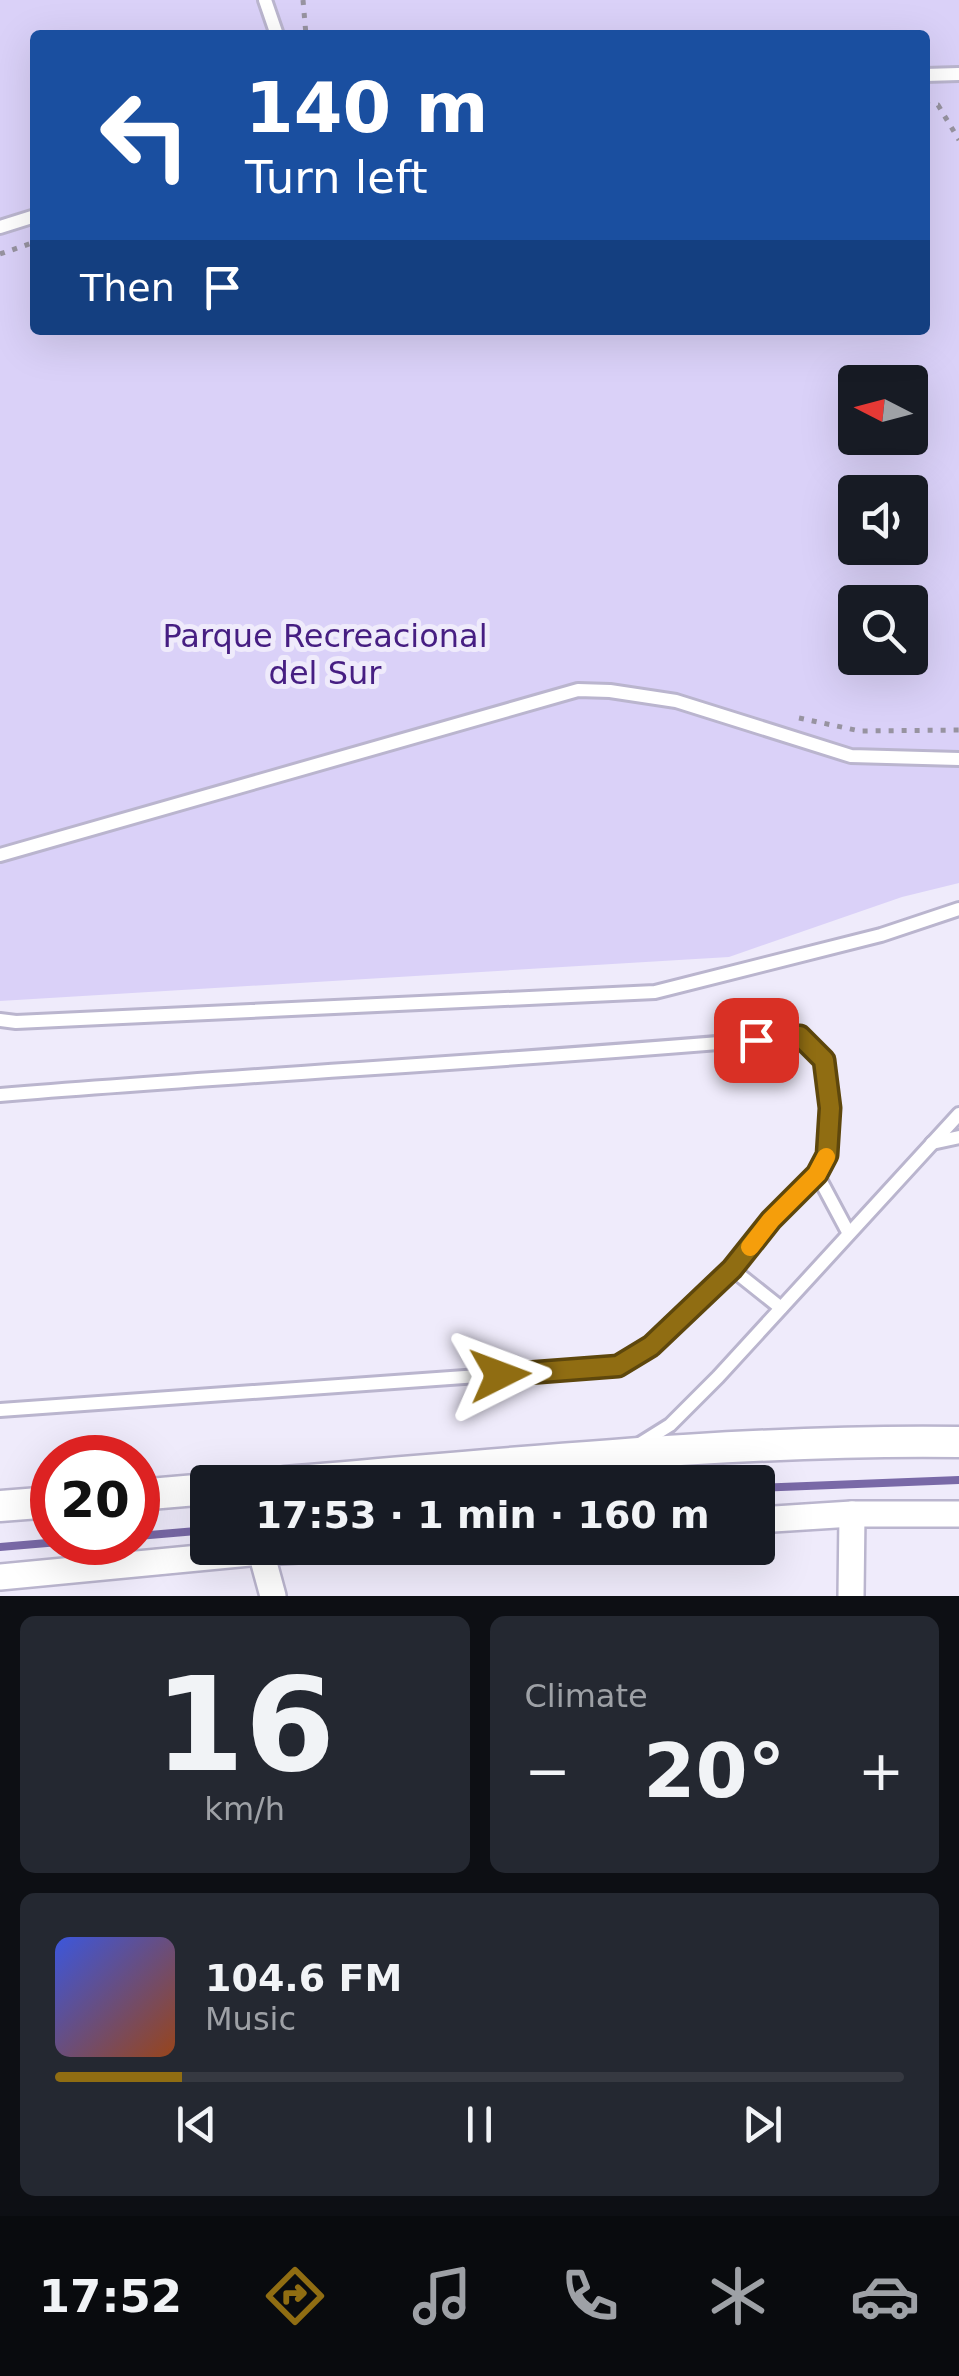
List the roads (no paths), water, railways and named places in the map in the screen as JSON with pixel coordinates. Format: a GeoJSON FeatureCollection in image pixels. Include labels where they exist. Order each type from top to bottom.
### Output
{"type":"FeatureCollection","features":[{"type":"Feature","properties":{"kind":"street"},"geometry":{"type":"LineString","coordinates":[[491,1465],[860,1440],[959,1442]]}},
{"type":"Feature","properties":{"kind":"street"},"geometry":{"type":"LineString","coordinates":[[160,1493],[190,1491]]}},
{"type":"Feature","properties":{"kind":"street"},"geometry":{"type":"LineString","coordinates":[[3,1509],[30,1505]]}},
{"type":"Feature","properties":{"kind":"street"},"geometry":{"type":"LineString","coordinates":[[852,1514],[852,1596]]}},
{"type":"Feature","properties":{"kind":"street"},"geometry":{"type":"LineString","coordinates":[[775,1519],[959,1514]]}},
{"type":"Feature","properties":{"kind":"street"},"geometry":{"type":"LineString","coordinates":[[0,1578],[190,1559]]}},
{"type":"Feature","properties":{"kind":"street"},"geometry":{"type":"LineString","coordinates":[[265,1565],[273,1596]]}},
{"type":"Feature","properties":{"kind":"lane"},"geometry":{"type":"LineString","coordinates":[[265,0],[275,30]]}},
{"type":"Feature","properties":{"kind":"lane"},"geometry":{"type":"LineString","coordinates":[[930,76],[959,74]]}},
{"type":"Feature","properties":{"kind":"lane"},"geometry":{"type":"LineString","coordinates":[[0,227],[30,218]]}},
{"type":"Feature","properties":{"kind":"lane"},"geometry":{"type":"LineString","coordinates":[[0,854],[578,690],[676,701],[851,756],[959,759]]}},
{"type":"Feature","properties":{"kind":"lane"},"geometry":{"type":"LineString","coordinates":[[0,1020],[655,992],[881,935],[959,909]]}},
{"type":"Feature","properties":{"kind":"lane"},"geometry":{"type":"LineString","coordinates":[[0,1095],[800,1036],[824,1060],[830,1108],[827,1155],[817,1174],[771,1220],[732,1269],[651,1346],[618,1366],[0,1410]]}},
{"type":"Feature","properties":{"kind":"lane"},"geometry":{"type":"LineString","coordinates":[[623,1454],[670,1425],[959,1114]]}},
{"type":"Feature","properties":{"kind":"lane"},"geometry":{"type":"LineString","coordinates":[[932,1143],[959,1138]]}},
{"type":"Feature","properties":{"kind":"lane"},"geometry":{"type":"LineString","coordinates":[[817,1174],[848,1232]]}},
{"type":"Feature","properties":{"kind":"lane"},"geometry":{"type":"LineString","coordinates":[[732,1269],[781,1308]]}},
{"type":"Feature","properties":{"kind":"waterway"},"geometry":{"type":"LineString","coordinates":[[775,1487],[959,1480]]}},
{"type":"Feature","properties":{"kind":"waterway"},"geometry":{"type":"LineString","coordinates":[[160,1534],[190,1532]]}},
{"type":"Feature","properties":{"kind":"waterway"},"geometry":{"type":"LineString","coordinates":[[0,1547],[30,1544]]}},
{"type":"Feature","properties":{"kind":"park label","name":"Parque Recreacional del Sur"},"geometry":{"type":"Point","coordinates":[325,654]}}]}
